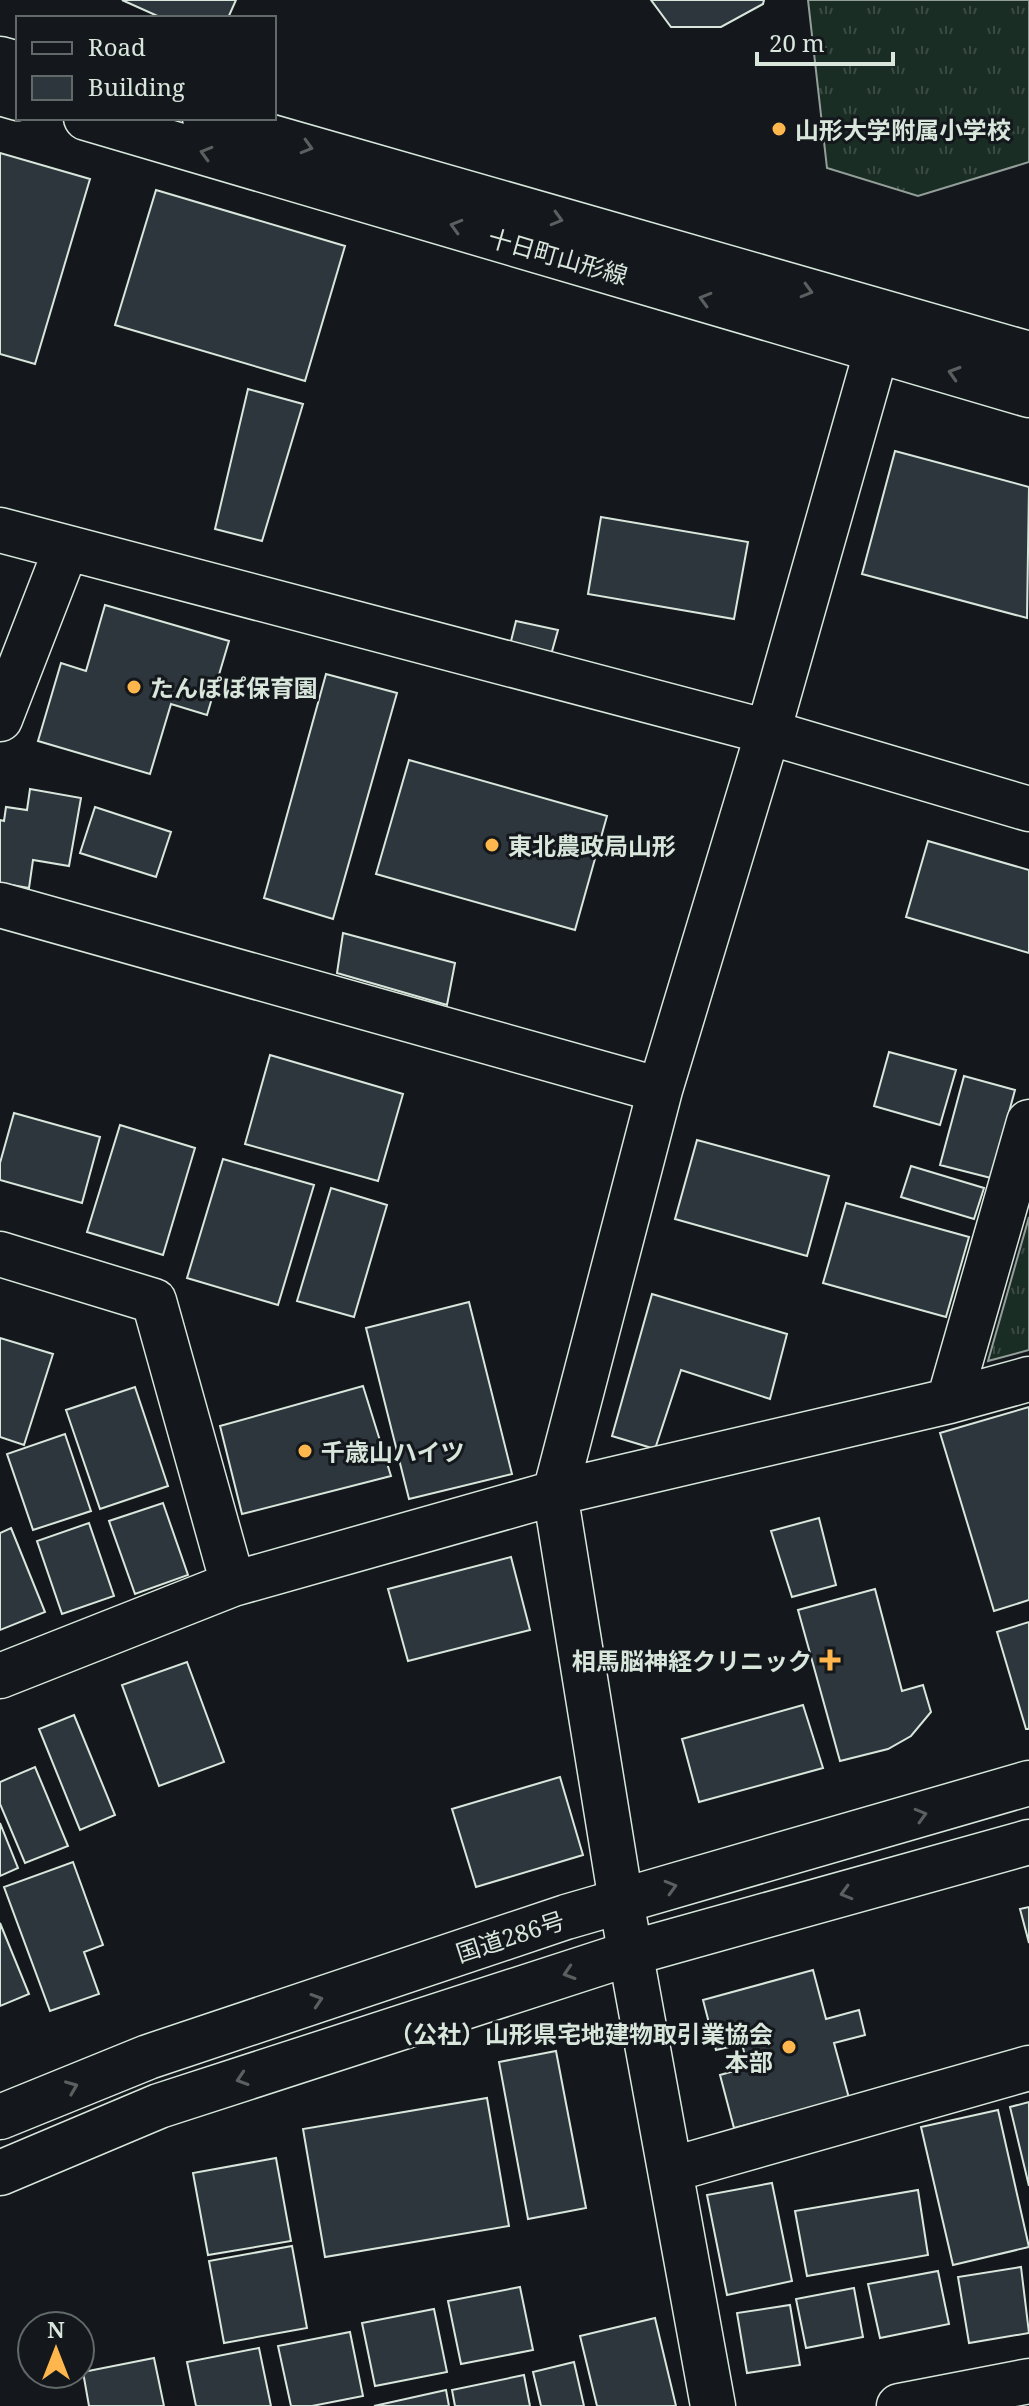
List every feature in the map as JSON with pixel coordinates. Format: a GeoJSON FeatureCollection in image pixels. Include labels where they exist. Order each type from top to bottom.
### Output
{"type":"FeatureCollection","features":[{"type":"Feature","properties":{"kind":"main road","name":"十日町山形線"},"geometry":{"type":"LineString","coordinates":[[93,120],[1029,395]]}},
{"type":"Feature","properties":{"kind":"main road","name":"十日町山形線"},"geometry":{"type":"LineString","coordinates":[[212,120],[1029,354]]}},
{"type":"Feature","properties":{"kind":"main road"},"geometry":{"type":"LineString","coordinates":[[713,2406],[621,1901],[555,1493],[660,1090],[768,732],[877,349]]}},
{"type":"Feature","properties":{"kind":"main road"},"geometry":{"type":"LineString","coordinates":[[0,530],[768,732],[1029,809]]}},
{"type":"Feature","properties":{"kind":"main road"},"geometry":{"type":"LineString","coordinates":[[0,719],[66,549]]}},
{"type":"Feature","properties":{"kind":"main road"},"geometry":{"type":"LineString","coordinates":[[0,905],[660,1090]]}},
{"type":"Feature","properties":{"kind":"main road"},"geometry":{"type":"LineString","coordinates":[[949,1401],[1029,1122]]}},
{"type":"Feature","properties":{"kind":"main road"},"geometry":{"type":"LineString","coordinates":[[0,1254],[154,1301],[233,1584]]}},
{"type":"Feature","properties":{"kind":"main road"},"geometry":{"type":"LineString","coordinates":[[0,1676],[233,1584],[555,1493],[949,1401],[1029,1379]]}},
{"type":"Feature","properties":{"kind":"main road","name":"国道286号"},"geometry":{"type":"LineString","coordinates":[[0,2117],[148,2057],[551,1922],[1029,1783]]}},
{"type":"Feature","properties":{"kind":"main road"},"geometry":{"type":"LineString","coordinates":[[0,2173],[159,2106],[631,1953],[1029,1842]]}},
{"type":"Feature","properties":{"kind":"main road"},"geometry":{"type":"LineString","coordinates":[[670,2170],[1029,2068]]}},
{"type":"Feature","properties":{"kind":"main road"},"geometry":{"type":"LineString","coordinates":[[899,2406],[1029,2381]]}},
{"type":"Feature","properties":{"kind":"green space"},"geometry":{"type":"Polygon","coordinates":[[[808,0],[1029,0],[1029,162],[918,196],[827,168],[808,0]]]}},
{"type":"Feature","properties":{"kind":"green space"},"geometry":{"type":"Polygon","coordinates":[[[1029,1217],[1029,1350],[988,1361],[1029,1217]]]}},
{"type":"Feature","properties":{"kind":"building"},"geometry":{"type":"Polygon","coordinates":[[[122,0],[236,0],[229,16],[158,16],[122,0]]]}},
{"type":"Feature","properties":{"kind":"building"},"geometry":{"type":"Polygon","coordinates":[[[651,0],[764,0],[763,4],[721,27],[671,27],[651,0]]]}},
{"type":"Feature","properties":{"kind":"building"},"geometry":{"type":"Polygon","coordinates":[[[0,153],[90,179],[35,364],[0,354],[0,153]]]}},
{"type":"Feature","properties":{"kind":"building"},"geometry":{"type":"Polygon","coordinates":[[[156,190],[345,246],[305,381],[115,325],[156,190]]]}},
{"type":"Feature","properties":{"kind":"building"},"geometry":{"type":"Polygon","coordinates":[[[248,389],[303,404],[262,541],[215,529],[248,389]]]}},
{"type":"Feature","properties":{"kind":"building"},"geometry":{"type":"Polygon","coordinates":[[[895,451],[1029,487],[1027,618],[862,574],[895,451]]]}},
{"type":"Feature","properties":{"kind":"building"},"geometry":{"type":"Polygon","coordinates":[[[601,517],[748,542],[734,619],[588,594],[601,517]]]}},
{"type":"Feature","properties":{"kind":"building","name":"たんぽぽ保育園"},"geometry":{"type":"Polygon","coordinates":[[[105,605],[229,641],[207,715],[171,704],[150,774],[38,741],[61,663],[86,671],[105,605]]]}},
{"type":"Feature","properties":{"kind":"building"},"geometry":{"type":"Polygon","coordinates":[[[516,621],[558,630],[547,669],[507,657],[516,621]]]}},
{"type":"Feature","properties":{"kind":"building"},"geometry":{"type":"Polygon","coordinates":[[[326,674],[397,693],[333,919],[264,898],[326,674]]]}},
{"type":"Feature","properties":{"kind":"building","name":"東北農政局山形"},"geometry":{"type":"Polygon","coordinates":[[[409,760],[607,816],[575,930],[376,874],[409,760]]]}},
{"type":"Feature","properties":{"kind":"building"},"geometry":{"type":"Polygon","coordinates":[[[30,789],[81,798],[69,866],[33,860],[29,888],[0,883],[0,820],[4,821],[6,807],[27,810],[30,789]]]}},
{"type":"Feature","properties":{"kind":"building"},"geometry":{"type":"Polygon","coordinates":[[[95,807],[171,832],[156,877],[80,853],[95,807]]]}},
{"type":"Feature","properties":{"kind":"building"},"geometry":{"type":"Polygon","coordinates":[[[928,841],[1029,870],[1029,953],[906,917],[928,841]]]}},
{"type":"Feature","properties":{"kind":"building"},"geometry":{"type":"Polygon","coordinates":[[[343,933],[455,963],[447,1005],[337,973],[343,933]]]}},
{"type":"Feature","properties":{"kind":"building"},"geometry":{"type":"Polygon","coordinates":[[[889,1052],[956,1070],[940,1125],[874,1106],[889,1052]]]}},
{"type":"Feature","properties":{"kind":"building"},"geometry":{"type":"Polygon","coordinates":[[[270,1055],[403,1094],[378,1181],[245,1144],[270,1055]]]}},
{"type":"Feature","properties":{"kind":"building"},"geometry":{"type":"Polygon","coordinates":[[[964,1076],[1015,1090],[991,1178],[940,1165],[964,1076]]]}},
{"type":"Feature","properties":{"kind":"building"},"geometry":{"type":"Polygon","coordinates":[[[14,1113],[100,1137],[82,1203],[0,1180],[0,1163],[14,1113]]]}},
{"type":"Feature","properties":{"kind":"building"},"geometry":{"type":"Polygon","coordinates":[[[120,1125],[195,1148],[163,1255],[87,1232],[120,1125]]]}},
{"type":"Feature","properties":{"kind":"building"},"geometry":{"type":"Polygon","coordinates":[[[697,1140],[829,1176],[807,1256],[675,1219],[697,1140]]]}},
{"type":"Feature","properties":{"kind":"building"},"geometry":{"type":"Polygon","coordinates":[[[223,1159],[314,1185],[278,1305],[187,1278],[223,1159]]]}},
{"type":"Feature","properties":{"kind":"building"},"geometry":{"type":"Polygon","coordinates":[[[911,1166],[984,1188],[974,1219],[901,1197],[911,1166]]]}},
{"type":"Feature","properties":{"kind":"building"},"geometry":{"type":"Polygon","coordinates":[[[331,1188],[387,1205],[354,1317],[297,1301],[331,1188]]]}},
{"type":"Feature","properties":{"kind":"building"},"geometry":{"type":"Polygon","coordinates":[[[846,1203],[969,1237],[946,1317],[823,1283],[846,1203]]]}},
{"type":"Feature","properties":{"kind":"building"},"geometry":{"type":"Polygon","coordinates":[[[652,1294],[787,1334],[770,1399],[681,1370],[655,1449],[612,1436],[652,1294]]]}},
{"type":"Feature","properties":{"kind":"building"},"geometry":{"type":"Polygon","coordinates":[[[469,1302],[512,1474],[409,1499],[366,1328],[469,1302]]]}},
{"type":"Feature","properties":{"kind":"building"},"geometry":{"type":"Polygon","coordinates":[[[0,1338],[53,1354],[24,1445],[0,1437],[0,1338]]]}},
{"type":"Feature","properties":{"kind":"building","name":"千歳山ハイツ"},"geometry":{"type":"Polygon","coordinates":[[[363,1386],[391,1476],[242,1514],[220,1426],[363,1386]]]}},
{"type":"Feature","properties":{"kind":"building"},"geometry":{"type":"Polygon","coordinates":[[[135,1387],[168,1486],[100,1509],[66,1410],[135,1387]]]}},
{"type":"Feature","properties":{"kind":"building"},"geometry":{"type":"Polygon","coordinates":[[[1029,1407],[1029,1600],[994,1611],[940,1433],[1029,1407]]]}},
{"type":"Feature","properties":{"kind":"building"},"geometry":{"type":"Polygon","coordinates":[[[65,1434],[91,1511],[33,1530],[7,1454],[65,1434]]]}},
{"type":"Feature","properties":{"kind":"building"},"geometry":{"type":"Polygon","coordinates":[[[163,1503],[188,1575],[135,1594],[109,1521],[163,1503]]]}},
{"type":"Feature","properties":{"kind":"building"},"geometry":{"type":"Polygon","coordinates":[[[819,1518],[836,1585],[792,1597],[771,1531],[819,1518]]]}},
{"type":"Feature","properties":{"kind":"building"},"geometry":{"type":"Polygon","coordinates":[[[89,1523],[114,1596],[62,1614],[37,1541],[89,1523]]]}},
{"type":"Feature","properties":{"kind":"building"},"geometry":{"type":"Polygon","coordinates":[[[11,1528],[45,1612],[0,1630],[0,1533],[11,1528]]]}},
{"type":"Feature","properties":{"kind":"building"},"geometry":{"type":"Polygon","coordinates":[[[511,1557],[530,1630],[408,1661],[388,1589],[511,1557]]]}},
{"type":"Feature","properties":{"kind":"building"},"geometry":{"type":"Polygon","coordinates":[[[875,1589],[902,1691],[923,1685],[931,1712],[911,1736],[888,1749],[840,1761],[798,1610],[875,1589]]]}},
{"type":"Feature","properties":{"kind":"building"},"geometry":{"type":"Polygon","coordinates":[[[1029,1622],[1029,1729],[1026,1729],[997,1632],[1029,1622]]]}},
{"type":"Feature","properties":{"kind":"building"},"geometry":{"type":"Polygon","coordinates":[[[187,1662],[224,1762],[159,1786],[122,1685],[187,1662]]]}},
{"type":"Feature","properties":{"kind":"building"},"geometry":{"type":"Polygon","coordinates":[[[803,1705],[823,1768],[699,1802],[682,1739],[803,1705]]]}},
{"type":"Feature","properties":{"kind":"building"},"geometry":{"type":"Polygon","coordinates":[[[74,1715],[115,1815],[80,1830],[39,1729],[74,1715]]]}},
{"type":"Feature","properties":{"kind":"building"},"geometry":{"type":"Polygon","coordinates":[[[35,1767],[68,1846],[25,1863],[0,1804],[0,1782],[35,1767]]]}},
{"type":"Feature","properties":{"kind":"building"},"geometry":{"type":"Polygon","coordinates":[[[560,1777],[583,1855],[476,1887],[452,1809],[560,1777]]]}},
{"type":"Feature","properties":{"kind":"building"},"geometry":{"type":"Polygon","coordinates":[[[0,1823],[18,1868],[0,1876],[0,1823]]]}},
{"type":"Feature","properties":{"kind":"building"},"geometry":{"type":"Polygon","coordinates":[[[73,1862],[103,1945],[84,1952],[99,1994],[50,2011],[4,1887],[73,1862]]]}},
{"type":"Feature","properties":{"kind":"building"},"geometry":{"type":"Polygon","coordinates":[[[1029,1907],[1029,1943],[1020,1909],[1029,1907]]]}},
{"type":"Feature","properties":{"kind":"building"},"geometry":{"type":"Polygon","coordinates":[[[0,1923],[29,1994],[0,2006],[0,1923]]]}},
{"type":"Feature","properties":{"kind":"building","name":"（公社）山形県宅地建物取引業協会 本部"},"geometry":{"type":"Polygon","coordinates":[[[813,1970],[826,2019],[859,2010],[865,2035],[834,2043],[849,2098],[734,2128],[720,2075],[748,2067],[742,2044],[716,2050],[703,2000],[813,1970]]]}},
{"type":"Feature","properties":{"kind":"building"},"geometry":{"type":"Polygon","coordinates":[[[556,2051],[586,2208],[528,2219],[499,2062],[556,2051]]]}},
{"type":"Feature","properties":{"kind":"building"},"geometry":{"type":"Polygon","coordinates":[[[487,2098],[509,2226],[325,2257],[303,2129],[487,2098]]]}},
{"type":"Feature","properties":{"kind":"building"},"geometry":{"type":"Polygon","coordinates":[[[1029,2102],[1029,2186],[1010,2107],[1029,2102]]]}},
{"type":"Feature","properties":{"kind":"building"},"geometry":{"type":"Polygon","coordinates":[[[998,2110],[1029,2247],[953,2265],[921,2127],[998,2110]]]}},
{"type":"Feature","properties":{"kind":"building"},"geometry":{"type":"Polygon","coordinates":[[[276,2158],[291,2241],[208,2255],[193,2173],[276,2158]]]}},
{"type":"Feature","properties":{"kind":"building"},"geometry":{"type":"Polygon","coordinates":[[[772,2183],[792,2281],[727,2295],[707,2195],[772,2183]]]}},
{"type":"Feature","properties":{"kind":"building"},"geometry":{"type":"Polygon","coordinates":[[[918,2190],[928,2255],[807,2276],[795,2211],[918,2190]]]}},
{"type":"Feature","properties":{"kind":"building"},"geometry":{"type":"Polygon","coordinates":[[[292,2246],[307,2328],[224,2343],[209,2261],[292,2246]]]}},
{"type":"Feature","properties":{"kind":"building"},"geometry":{"type":"Polygon","coordinates":[[[1021,2267],[1029,2333],[969,2343],[958,2277],[1021,2267]]]}},
{"type":"Feature","properties":{"kind":"building"},"geometry":{"type":"Polygon","coordinates":[[[938,2271],[949,2324],[880,2338],[868,2284],[938,2271]]]}},
{"type":"Feature","properties":{"kind":"building"},"geometry":{"type":"Polygon","coordinates":[[[520,2287],[533,2350],[461,2364],[448,2301],[520,2287]]]}},
{"type":"Feature","properties":{"kind":"building"},"geometry":{"type":"Polygon","coordinates":[[[854,2288],[863,2337],[806,2348],[796,2299],[854,2288]]]}},
{"type":"Feature","properties":{"kind":"building"},"geometry":{"type":"Polygon","coordinates":[[[790,2305],[800,2365],[747,2373],[737,2313],[790,2305]]]}},
{"type":"Feature","properties":{"kind":"building"},"geometry":{"type":"Polygon","coordinates":[[[434,2309],[447,2372],[375,2386],[362,2323],[434,2309]]]}},
{"type":"Feature","properties":{"kind":"building"},"geometry":{"type":"Polygon","coordinates":[[[655,2318],[676,2406],[597,2406],[580,2336],[655,2318]]]}},
{"type":"Feature","properties":{"kind":"building"},"geometry":{"type":"Polygon","coordinates":[[[350,2332],[363,2396],[312,2406],[291,2406],[278,2346],[350,2332]]]}},
{"type":"Feature","properties":{"kind":"building"},"geometry":{"type":"Polygon","coordinates":[[[259,2348],[271,2406],[196,2406],[187,2362],[259,2348]]]}},
{"type":"Feature","properties":{"kind":"building"},"geometry":{"type":"Polygon","coordinates":[[[154,2358],[164,2406],[89,2406],[86,2390],[96,2390],[96,2369],[154,2358]]]}},
{"type":"Feature","properties":{"kind":"building"},"geometry":{"type":"Polygon","coordinates":[[[574,2362],[584,2406],[541,2406],[533,2372],[574,2362]]]}},
{"type":"Feature","properties":{"kind":"building"},"geometry":{"type":"Polygon","coordinates":[[[524,2375],[530,2406],[455,2406],[452,2390],[524,2375]]]}},
{"type":"Feature","properties":{"kind":"building"},"geometry":{"type":"Polygon","coordinates":[[[446,2390],[449,2406],[374,2406],[446,2390]]]}},
{"type":"Feature","properties":{"kind":"place","name":"山形大学附属小学校"},"geometry":{"type":"Point","coordinates":[779,129]}},
{"type":"Feature","properties":{"kind":"place","name":"たんぽぽ保育園"},"geometry":{"type":"Point","coordinates":[134,687]}},
{"type":"Feature","properties":{"kind":"place","name":"東北農政局山形"},"geometry":{"type":"Point","coordinates":[492,845]}},
{"type":"Feature","properties":{"kind":"place","name":"千歳山ハイツ"},"geometry":{"type":"Point","coordinates":[305,1451]}},
{"type":"Feature","properties":{"kind":"place","name":"相馬脳神経クリニック"},"geometry":{"type":"Point","coordinates":[830,1660]}},
{"type":"Feature","properties":{"kind":"place","name":"（公社）山形県宅地建物取引業協会 本部"},"geometry":{"type":"Point","coordinates":[789,2047]}}]}
